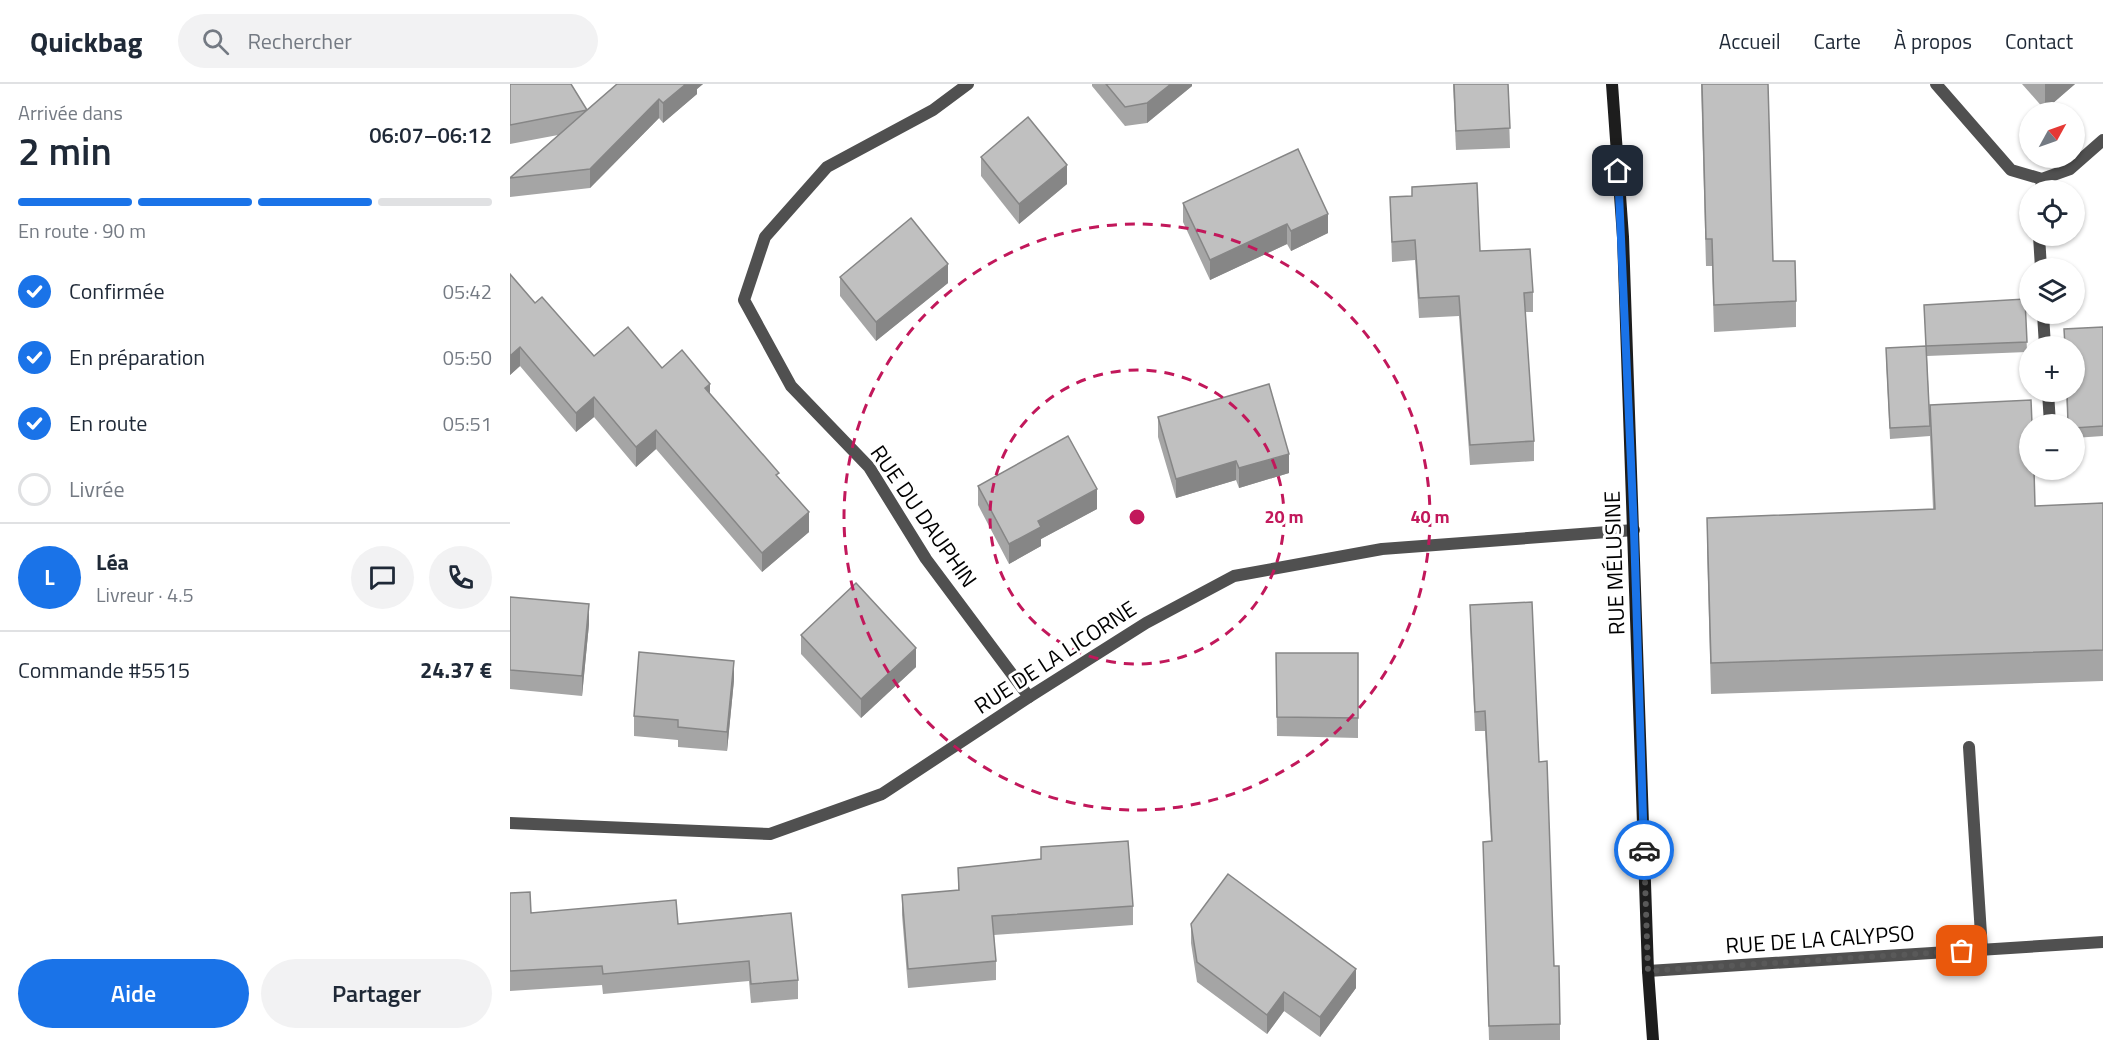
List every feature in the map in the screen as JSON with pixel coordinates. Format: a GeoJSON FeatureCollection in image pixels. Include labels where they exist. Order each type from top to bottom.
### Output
{"type":"FeatureCollection","features":[{"type":"Feature","properties":{"kind":"street","name":"RUE DU DAUPHIN"},"geometry":{"type":"LineString","coordinates":[[968,84],[933,110],[827,167],[765,237],[744,300],[791,386],[869,467],[926,559],[1029,697]]}},
{"type":"Feature","properties":{"kind":"street","name":"RUE MÉLUSINE"},"geometry":{"type":"LineString","coordinates":[[1612,84],[1623,237],[1648,971],[1653,1040]]}},
{"type":"Feature","properties":{"kind":"street"},"geometry":{"type":"LineString","coordinates":[[1936,84],[2011,170],[2032,180]]}},
{"type":"Feature","properties":{"kind":"street"},"geometry":{"type":"LineString","coordinates":[[2051,180],[2070,169],[2103,140]]}},
{"type":"Feature","properties":{"kind":"street","name":"RUE DE LA LICORNE"},"geometry":{"type":"LineString","coordinates":[[510,824],[770,834],[882,794],[1146,623],[1233,576],[1382,549],[1634,530]]}},
{"type":"Feature","properties":{"kind":"street"},"geometry":{"type":"LineString","coordinates":[[1969,747],[1982,950]]}},
{"type":"Feature","properties":{"kind":"street","name":"RUE DE LA CALYPSO"},"geometry":{"type":"LineString","coordinates":[[1648,971],[2103,942]]}},
{"type":"Feature","properties":{"kind":"building"},"geometry":{"type":"Polygon","coordinates":[[[510,84],[571,84],[587,110],[510,125],[510,84]]]}},
{"type":"Feature","properties":{"kind":"building"},"geometry":{"type":"Polygon","coordinates":[[[617,84],[686,84],[663,103],[659,99],[590,169],[510,178],[617,84]]]}},
{"type":"Feature","properties":{"kind":"building"},"geometry":{"type":"Polygon","coordinates":[[[1106,84],[1171,84],[1147,103],[1125,107],[1106,84]]]}},
{"type":"Feature","properties":{"kind":"building"},"geometry":{"type":"Polygon","coordinates":[[[1454,84],[1508,84],[1510,128],[1456,131],[1454,84]]]}},
{"type":"Feature","properties":{"kind":"building"},"geometry":{"type":"Polygon","coordinates":[[[1702,84],[1768,84],[1773,261],[1795,261],[1796,301],[1714,305],[1712,239],[1706,239],[1702,84]]]}},
{"type":"Feature","properties":{"kind":"building"},"geometry":{"type":"Polygon","coordinates":[[[1028,117],[1067,165],[1019,204],[981,157],[1028,117]]]}},
{"type":"Feature","properties":{"kind":"building"},"geometry":{"type":"Polygon","coordinates":[[[1298,149],[1328,214],[1291,231],[1287,224],[1210,260],[1183,203],[1298,149]]]}},
{"type":"Feature","properties":{"kind":"building"},"geometry":{"type":"Polygon","coordinates":[[[1477,183],[1480,251],[1530,249],[1533,292],[1524,293],[1534,441],[1470,445],[1459,296],[1419,298],[1415,240],[1392,242],[1390,197],[1412,196],[1412,187],[1477,183]]]}},
{"type":"Feature","properties":{"kind":"building"},"geometry":{"type":"Polygon","coordinates":[[[911,218],[948,264],[876,322],[840,277],[911,218]]]}},
{"type":"Feature","properties":{"kind":"building"},"geometry":{"type":"Polygon","coordinates":[[[510,274],[535,303],[542,297],[594,356],[628,327],[662,368],[682,350],[710,384],[705,388],[779,473],[776,475],[809,512],[762,553],[656,430],[636,447],[594,397],[576,413],[520,347],[510,356],[510,274]]]}},
{"type":"Feature","properties":{"kind":"building"},"geometry":{"type":"Polygon","coordinates":[[[2019,299],[2019,324],[2026,324],[2027,336],[2019,336],[2019,342],[1926,346],[1924,305],[2019,299]]]}},
{"type":"Feature","properties":{"kind":"building"},"geometry":{"type":"Polygon","coordinates":[[[2103,327],[2103,426],[2085,427],[2085,414],[2068,414],[2067,402],[2085,402],[2085,336],[2064,336],[2064,329],[2103,327]]]}},
{"type":"Feature","properties":{"kind":"building"},"geometry":{"type":"Polygon","coordinates":[[[1926,346],[1930,426],[1890,428],[1886,348],[1926,346]]]}},
{"type":"Feature","properties":{"kind":"building"},"geometry":{"type":"Polygon","coordinates":[[[1269,384],[1289,454],[1239,468],[1236,461],[1176,479],[1158,417],[1269,384]]]}},
{"type":"Feature","properties":{"kind":"building"},"geometry":{"type":"Polygon","coordinates":[[[2031,402],[2032,414],[2019,414],[2019,480],[2034,480],[2035,506],[2103,503],[2103,650],[1711,663],[1707,518],[1935,509],[1930,405],[2031,402]]]}},
{"type":"Feature","properties":{"kind":"building"},"geometry":{"type":"Polygon","coordinates":[[[1068,436],[1097,489],[1038,521],[1041,527],[1009,544],[978,486],[1068,436]]]}},
{"type":"Feature","properties":{"kind":"building"},"geometry":{"type":"Polygon","coordinates":[[[856,583],[916,648],[861,699],[801,635],[856,583]]]}},
{"type":"Feature","properties":{"kind":"building"},"geometry":{"type":"Polygon","coordinates":[[[510,597],[589,604],[582,676],[510,670],[510,597]]]}},
{"type":"Feature","properties":{"kind":"building"},"geometry":{"type":"Polygon","coordinates":[[[1532,602],[1539,762],[1547,761],[1554,966],[1559,966],[1560,1024],[1489,1026],[1483,842],[1492,841],[1485,711],[1475,712],[1470,605],[1532,602]]]}},
{"type":"Feature","properties":{"kind":"building"},"geometry":{"type":"Polygon","coordinates":[[[639,652],[734,661],[727,732],[678,727],[678,720],[634,716],[639,652]]]}},
{"type":"Feature","properties":{"kind":"building"},"geometry":{"type":"Polygon","coordinates":[[[1276,653],[1358,653],[1358,718],[1277,717],[1276,653]]]}},
{"type":"Feature","properties":{"kind":"building"},"geometry":{"type":"Polygon","coordinates":[[[1128,841],[1133,906],[992,916],[996,961],[908,969],[902,895],[959,890],[958,868],[1041,859],[1041,847],[1128,841]]]}},
{"type":"Feature","properties":{"kind":"building"},"geometry":{"type":"Polygon","coordinates":[[[1228,874],[1356,969],[1320,1017],[1284,992],[1267,1015],[1197,962],[1191,924],[1228,874]]]}},
{"type":"Feature","properties":{"kind":"building"},"geometry":{"type":"Polygon","coordinates":[[[530,892],[531,913],[676,900],[678,924],[791,913],[798,980],[751,984],[749,961],[603,974],[602,966],[510,971],[510,893],[530,892]]]}},
{"type":"Feature","properties":{"kind":"way so far"},"geometry":{"type":"LineString","coordinates":[[1644,850],[1648,971],[1962,951]]}},
{"type":"Feature","properties":{"kind":"route"},"geometry":{"type":"LineString","coordinates":[[1618,171],[1623,237],[1644,850]]}}]}
